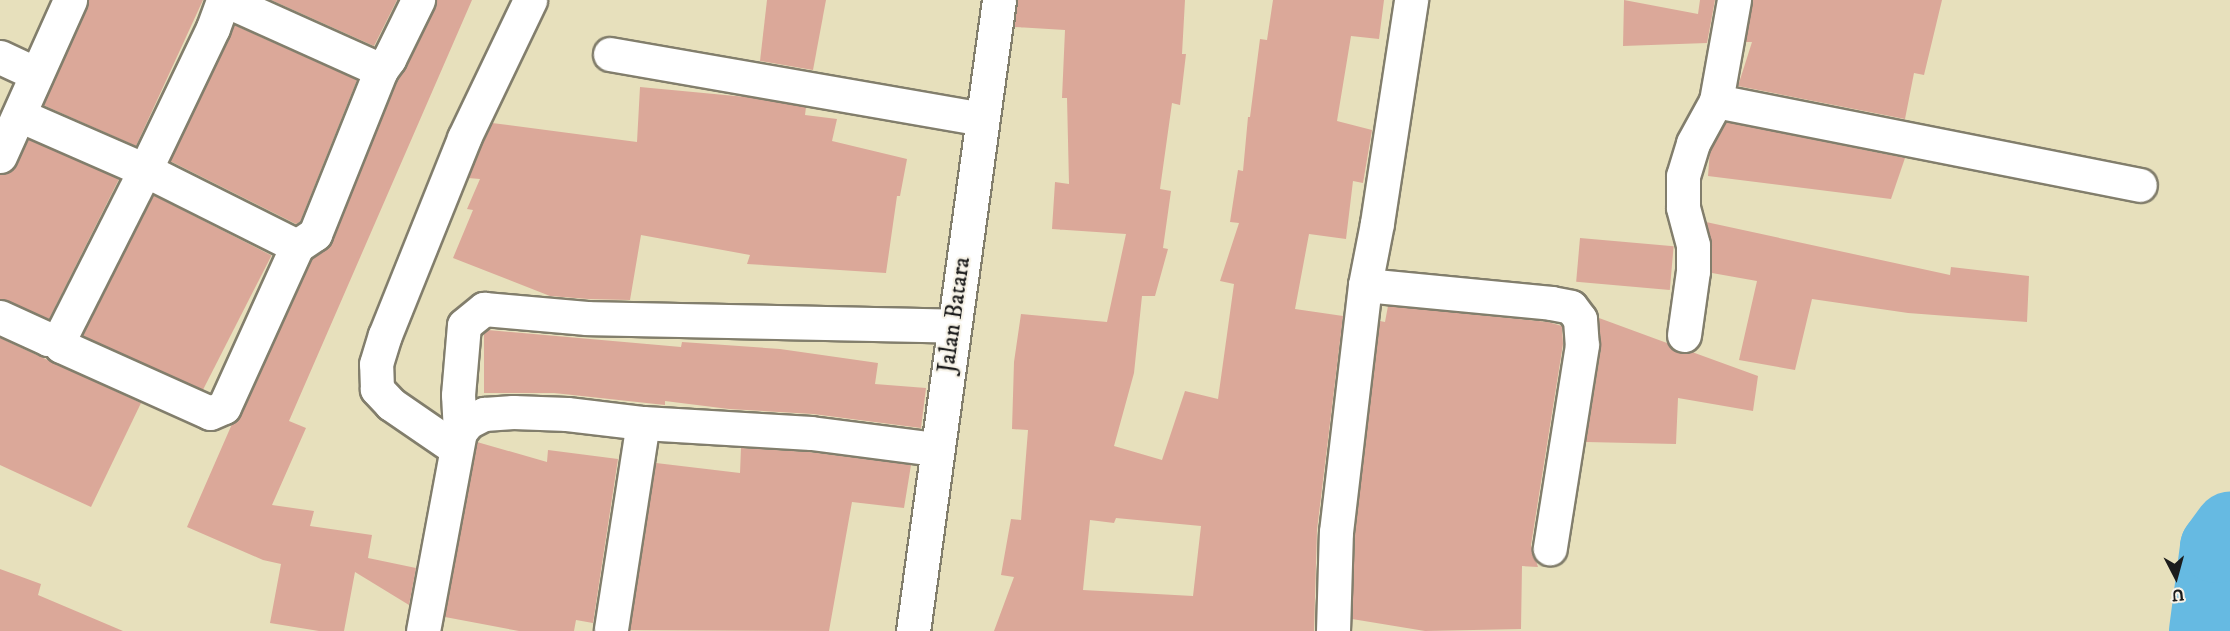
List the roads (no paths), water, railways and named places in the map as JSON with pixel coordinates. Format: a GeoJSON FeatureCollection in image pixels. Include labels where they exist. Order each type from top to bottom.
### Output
{"type":"FeatureCollection","features":[{"type":"Feature","properties":{"kind":"street"},"geometry":{"type":"LineString","coordinates":[[0,156],[70,0]]}},
{"type":"Feature","properties":{"kind":"street"},"geometry":{"type":"LineString","coordinates":[[58,340],[145,170],[224,0],[381,70]]}},
{"type":"Feature","properties":{"kind":"street"},"geometry":{"type":"LineString","coordinates":[[58,340],[61,346],[210,413],[224,407],[297,246],[315,234],[381,70],[389,59],[418,0]]}},
{"type":"Feature","properties":{"kind":"street"},"geometry":{"type":"LineString","coordinates":[[458,440],[391,404],[377,389],[376,364],[385,335],[464,138],[530,0]]}},
{"type":"Feature","properties":{"kind":"street","name":"Jalan Batara"},"geometry":{"type":"LineString","coordinates":[[913,631],[999,0]]}},
{"type":"Feature","properties":{"kind":"street"},"geometry":{"type":"LineString","coordinates":[[1333,631],[1336,532],[1365,285],[1377,223],[1411,0]]}},
{"type":"Feature","properties":{"kind":"street"},"geometry":{"type":"LineString","coordinates":[[1684,335],[1693,272],[1693,245],[1683,207],[1683,176],[1693,143],[1716,101],[1729,0]]}},
{"type":"Feature","properties":{"kind":"street"},"geometry":{"type":"LineString","coordinates":[[610,54],[982,119]]}},
{"type":"Feature","properties":{"kind":"street"},"geometry":{"type":"LineString","coordinates":[[0,57],[36,74]]}},
{"type":"Feature","properties":{"kind":"street"},"geometry":{"type":"LineString","coordinates":[[1716,101],[2140,185]]}},
{"type":"Feature","properties":{"kind":"street"},"geometry":{"type":"LineString","coordinates":[[19,115],[145,170],[297,246]]}},
{"type":"Feature","properties":{"kind":"street"},"geometry":{"type":"LineString","coordinates":[[1365,285],[1551,303],[1571,307],[1580,319],[1582,345],[1550,548]]}},
{"type":"Feature","properties":{"kind":"street"},"geometry":{"type":"LineString","coordinates":[[423,631],[458,440],[458,395],[464,325],[484,309],[587,318],[954,326]]}},
{"type":"Feature","properties":{"kind":"street"},"geometry":{"type":"LineString","coordinates":[[0,317],[48,339],[58,340]]}},
{"type":"Feature","properties":{"kind":"street"},"geometry":{"type":"LineString","coordinates":[[458,440],[468,422],[484,414],[513,412],[567,414],[643,423],[811,433],[936,449]]}},
{"type":"Feature","properties":{"kind":"street"},"geometry":{"type":"LineString","coordinates":[[611,629],[643,423]]}},
{"type":"Feature","properties":{"kind":"waterway"},"geometry":{"type":"LineString","coordinates":[[2205,631],[2216,547],[2230,528]]}}]}
